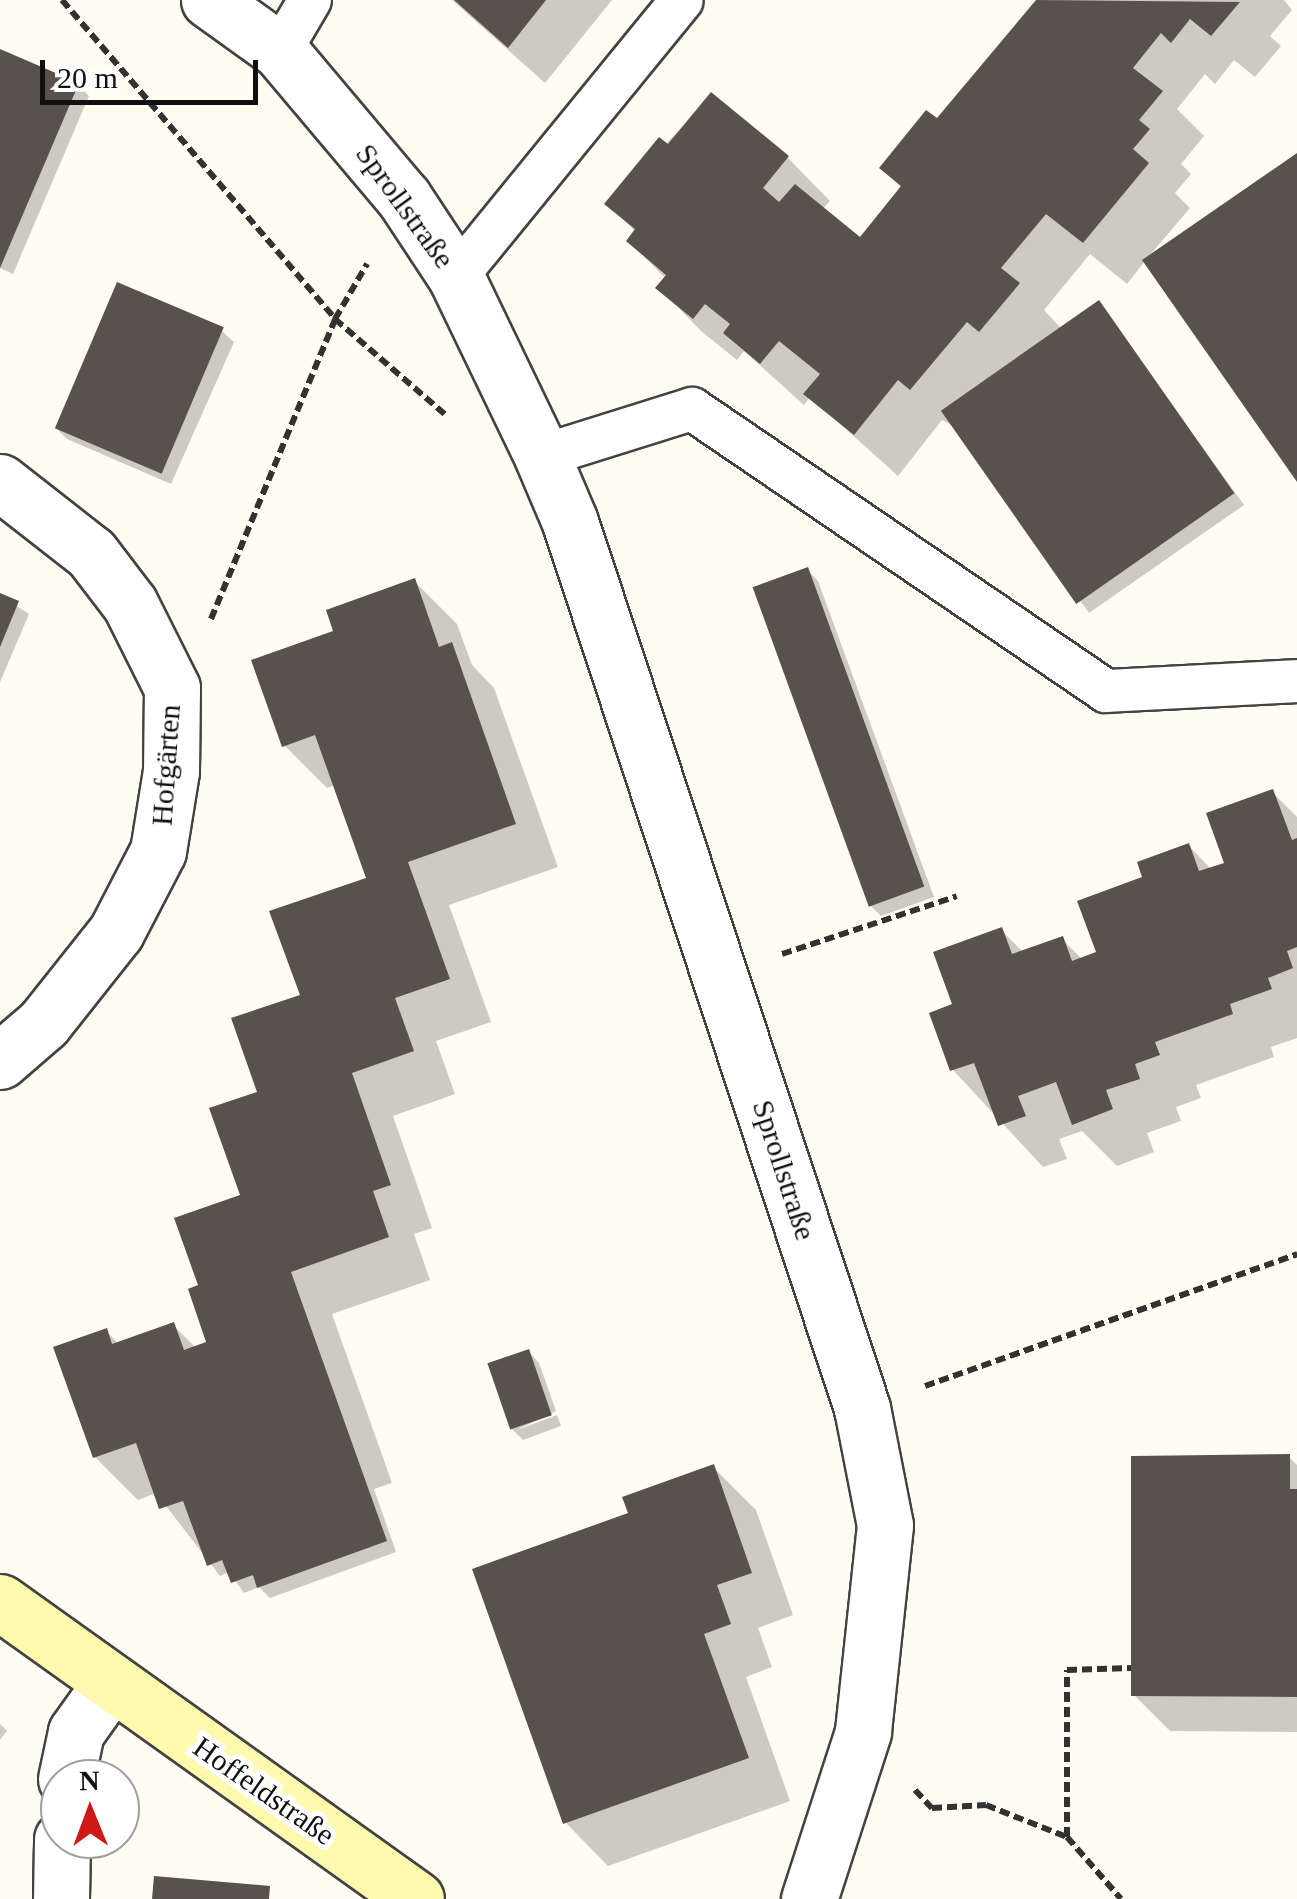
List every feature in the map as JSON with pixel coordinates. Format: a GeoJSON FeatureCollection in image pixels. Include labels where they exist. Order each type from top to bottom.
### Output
{"type":"FeatureCollection","features":[{"type":"Feature","properties":{"kind":"street","name":"Sprollstraße"},"geometry":{"type":"LineString","coordinates":[[209,0],[280,51],[404,198],[456,277],[542,456],[862,1408],[884,1526],[862,1732],[809,1899]]}},
{"type":"Feature","properties":{"kind":"street","name":"Hofgärten"},"geometry":{"type":"LineString","coordinates":[[0,482],[92,552],[130,604],[172,688],[171,770],[158,851],[116,932],[44,1022],[0,1061]]}},
{"type":"Feature","properties":{"kind":"street","name":"Hoffeldstraße"},"geometry":{"type":"LineString","coordinates":[[0,1602],[416,1899]]}},
{"type":"Feature","properties":{"kind":"street"},"geometry":{"type":"LineString","coordinates":[[70,1759],[76,1732],[111,1683]]}},
{"type":"Feature","properties":{"kind":"street"},"geometry":{"type":"LineString","coordinates":[[61,1899],[62,1859]]}},
{"type":"Feature","properties":{"kind":"lane"},"geometry":{"type":"LineString","coordinates":[[280,51],[310,0]]}},
{"type":"Feature","properties":{"kind":"lane"},"geometry":{"type":"LineString","coordinates":[[456,277],[682,0]]}},
{"type":"Feature","properties":{"kind":"lane"},"geometry":{"type":"LineString","coordinates":[[542,456],[692,409],[1106,691],[1297,680]]}},
{"type":"Feature","properties":{"kind":"path"},"geometry":{"type":"LineString","coordinates":[[62,0],[335,319],[452,421]]}},
{"type":"Feature","properties":{"kind":"path"},"geometry":{"type":"LineString","coordinates":[[172,688],[197,654],[335,319]]}},
{"type":"Feature","properties":{"kind":"path"},"geometry":{"type":"LineString","coordinates":[[774,956],[957,896]]}},
{"type":"Feature","properties":{"kind":"path"},"geometry":{"type":"LineString","coordinates":[[862,1408],[1297,1254]]}},
{"type":"Feature","properties":{"kind":"path"},"geometry":{"type":"LineString","coordinates":[[1067,1837],[1067,1670],[1131,1668]]}},
{"type":"Feature","properties":{"kind":"path"},"geometry":{"type":"LineString","coordinates":[[953,1804],[986,1805],[1067,1837],[1121,1899]]}},
{"type":"Feature","properties":{"kind":"building"},"geometry":{"type":"Polygon","coordinates":[[[454,0],[546,0],[508,48],[454,0]]]}},
{"type":"Feature","properties":{"kind":"building"},"geometry":{"type":"Polygon","coordinates":[[[1036,0],[1240,2],[1211,36],[1190,19],[1171,43],[1161,33],[1133,68],[1163,91],[1139,120],[1150,129],[1133,149],[1149,163],[1083,243],[1046,214],[1001,268],[1020,283],[979,332],[967,322],[910,390],[898,380],[854,435],[803,394],[820,374],[779,341],[760,364],[723,333],[730,324],[705,304],[693,319],[655,288],[666,275],[626,241],[635,229],[604,204],[659,137],[668,144],[711,92],[789,156],[763,188],[779,202],[795,184],[860,237],[901,186],[879,168],[926,110],[937,118],[1036,0]]]}},
{"type":"Feature","properties":{"kind":"building"},"geometry":{"type":"Polygon","coordinates":[[[0,49],[79,83],[0,268],[0,49]]]}},
{"type":"Feature","properties":{"kind":"building"},"geometry":{"type":"Polygon","coordinates":[[[1297,153],[1297,482],[1142,260],[1297,153]]]}},
{"type":"Feature","properties":{"kind":"building"},"geometry":{"type":"Polygon","coordinates":[[[117,282],[224,327],[162,474],[55,428],[117,282]]]}},
{"type":"Feature","properties":{"kind":"building"},"geometry":{"type":"Polygon","coordinates":[[[1099,300],[1234,493],[1076,604],[941,411],[1099,300]]]}},
{"type":"Feature","properties":{"kind":"building"},"geometry":{"type":"Polygon","coordinates":[[[808,567],[924,886],[869,907],[753,587],[808,567]]]}},
{"type":"Feature","properties":{"kind":"building"},"geometry":{"type":"Polygon","coordinates":[[[415,578],[439,647],[452,642],[516,824],[408,862],[450,979],[395,998],[414,1051],[352,1073],[391,1185],[373,1191],[389,1237],[291,1272],[387,1541],[257,1588],[253,1575],[231,1583],[222,1560],[207,1566],[183,1501],[159,1509],[136,1443],[93,1458],[53,1347],[107,1328],[112,1344],[174,1322],[184,1350],[206,1342],[188,1289],[198,1285],[174,1218],[240,1195],[209,1108],[257,1092],[231,1018],[300,995],[269,911],[366,878],[315,735],[282,747],[251,660],[333,631],[326,610],[415,578]]]}},
{"type":"Feature","properties":{"kind":"building"},"geometry":{"type":"Polygon","coordinates":[[[0,593],[19,601],[0,647],[0,593]]]}},
{"type":"Feature","properties":{"kind":"building"},"geometry":{"type":"Polygon","coordinates":[[[1273,789],[1292,840],[1297,838],[1297,947],[1287,951],[1293,968],[1268,978],[1272,989],[1230,1004],[1233,1014],[1155,1042],[1160,1055],[1135,1064],[1140,1079],[1106,1090],[1113,1109],[1072,1125],[1056,1082],[1018,1096],[1026,1116],[998,1126],[974,1063],[950,1071],[929,1013],[952,1004],[933,952],[1002,927],[1012,954],[1063,936],[1072,961],[1096,952],[1077,901],[1142,877],[1137,862],[1189,843],[1199,871],[1224,863],[1206,813],[1273,789]]]}},
{"type":"Feature","properties":{"kind":"building"},"geometry":{"type":"Polygon","coordinates":[[[529,1349],[552,1415],[510,1430],[487,1363],[529,1349]]]}},
{"type":"Feature","properties":{"kind":"building"},"geometry":{"type":"Polygon","coordinates":[[[1290,1454],[1290,1489],[1297,1489],[1297,1697],[1131,1696],[1131,1456],[1290,1454]]]}},
{"type":"Feature","properties":{"kind":"building"},"geometry":{"type":"Polygon","coordinates":[[[714,1464],[752,1573],[717,1585],[731,1624],[704,1634],[749,1758],[563,1824],[472,1569],[628,1513],[622,1497],[714,1464]]]}},
{"type":"Feature","properties":{"kind":"building"},"geometry":{"type":"Polygon","coordinates":[[[154,1876],[270,1886],[269,1899],[152,1899],[154,1876]]]}}]}
